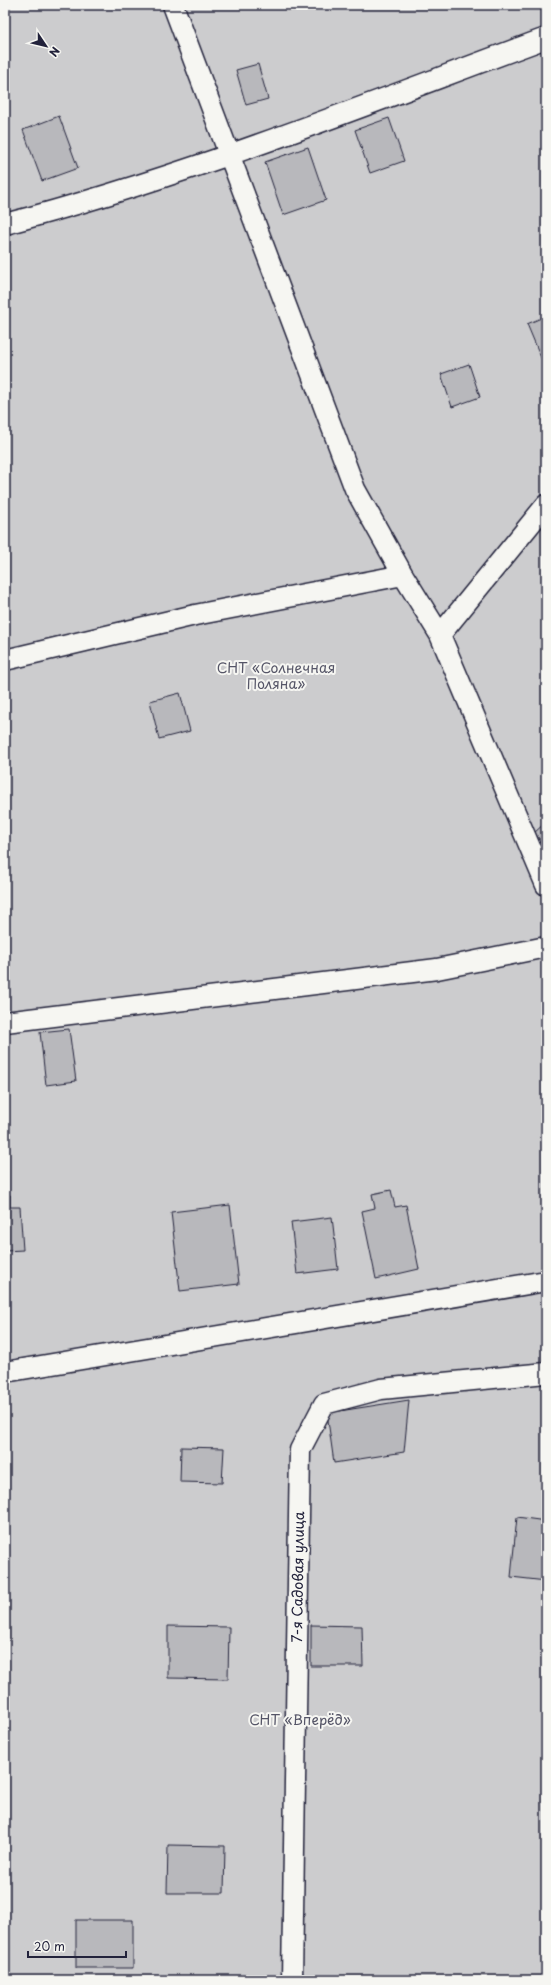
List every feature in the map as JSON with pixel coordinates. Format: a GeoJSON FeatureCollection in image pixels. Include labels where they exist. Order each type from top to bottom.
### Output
{"type":"FeatureCollection","features":[{"type":"Feature","properties":{"kind":"lane"},"geometry":{"type":"LineString","coordinates":[[173,5],[355,489],[403,575],[440,635],[546,885]]}},
{"type":"Feature","properties":{"kind":"lane"},"geometry":{"type":"LineString","coordinates":[[5,224],[58,210],[229,155],[546,38]]}},
{"type":"Feature","properties":{"kind":"lane"},"geometry":{"type":"LineString","coordinates":[[440,635],[546,505]]}},
{"type":"Feature","properties":{"kind":"lane"},"geometry":{"type":"LineString","coordinates":[[5,660],[195,615],[403,575]]}},
{"type":"Feature","properties":{"kind":"lane"},"geometry":{"type":"LineString","coordinates":[[5,1022],[437,969],[546,946]]}},
{"type":"Feature","properties":{"kind":"lane"},"geometry":{"type":"LineString","coordinates":[[5,1372],[546,1281]]}},
{"type":"Feature","properties":{"kind":"lane","name":"7-я Садовая улица"},"geometry":{"type":"LineString","coordinates":[[292,1980],[300,1450],[324,1404],[381,1389],[546,1373]]}},
{"type":"Feature","properties":{"kind":"green space","name":"СНТ «Солнечная Поляна»"},"geometry":{"type":"Polygon","coordinates":[[[5,5],[546,5],[546,1980],[5,1980],[5,5]]]}},
{"type":"Feature","properties":{"kind":"building"},"geometry":{"type":"Polygon","coordinates":[[[258,64],[268,99],[246,105],[236,70],[258,64]]]}},
{"type":"Feature","properties":{"kind":"building"},"geometry":{"type":"Polygon","coordinates":[[[59,116],[78,168],[42,181],[23,130],[59,116]]]}},
{"type":"Feature","properties":{"kind":"building"},"geometry":{"type":"Polygon","coordinates":[[[389,118],[404,161],[370,173],[355,130],[389,118]]]}},
{"type":"Feature","properties":{"kind":"building"},"geometry":{"type":"Polygon","coordinates":[[[308,147],[326,200],[283,215],[265,162],[308,147]]]}},
{"type":"Feature","properties":{"kind":"building"},"geometry":{"type":"Polygon","coordinates":[[[546,316],[546,358],[542,360],[527,324],[546,316]]]}},
{"type":"Feature","properties":{"kind":"building"},"geometry":{"type":"Polygon","coordinates":[[[469,364],[480,397],[452,407],[441,374],[469,364]]]}},
{"type":"Feature","properties":{"kind":"building"},"geometry":{"type":"Polygon","coordinates":[[[180,693],[190,731],[159,739],[150,701],[180,693]]]}},
{"type":"Feature","properties":{"kind":"building"},"geometry":{"type":"Polygon","coordinates":[[[546,822],[546,846],[534,833],[546,822]]]}},
{"type":"Feature","properties":{"kind":"building"},"geometry":{"type":"Polygon","coordinates":[[[69,1029],[76,1081],[46,1085],[40,1032],[69,1029]]]}},
{"type":"Feature","properties":{"kind":"building"},"geometry":{"type":"Polygon","coordinates":[[[391,1190],[395,1207],[406,1205],[419,1269],[376,1279],[362,1211],[375,1208],[372,1194],[391,1190]]]}},
{"type":"Feature","properties":{"kind":"building"},"geometry":{"type":"Polygon","coordinates":[[[5,1195],[10,1195],[10,1207],[20,1207],[23,1250],[5,1251],[5,1195]]]}},
{"type":"Feature","properties":{"kind":"building"},"geometry":{"type":"Polygon","coordinates":[[[230,1205],[239,1284],[180,1291],[171,1212],[230,1205]]]}},
{"type":"Feature","properties":{"kind":"building"},"geometry":{"type":"Polygon","coordinates":[[[332,1217],[338,1269],[297,1274],[291,1222],[332,1217]]]}},
{"type":"Feature","properties":{"kind":"building"},"geometry":{"type":"Polygon","coordinates":[[[409,1400],[404,1452],[334,1463],[327,1413],[409,1400]]]}},
{"type":"Feature","properties":{"kind":"building"},"geometry":{"type":"Polygon","coordinates":[[[181,1447],[224,1448],[222,1483],[180,1482],[181,1447]]]}},
{"type":"Feature","properties":{"kind":"building"},"geometry":{"type":"Polygon","coordinates":[[[517,1517],[546,1521],[546,1581],[511,1577],[517,1517]]]}},
{"type":"Feature","properties":{"kind":"building"},"geometry":{"type":"Polygon","coordinates":[[[311,1625],[362,1626],[363,1666],[311,1666],[311,1625]]]}},
{"type":"Feature","properties":{"kind":"building"},"geometry":{"type":"Polygon","coordinates":[[[168,1626],[229,1627],[228,1679],[168,1678],[168,1626]]]}},
{"type":"Feature","properties":{"kind":"building"},"geometry":{"type":"Polygon","coordinates":[[[168,1845],[225,1846],[224,1893],[167,1893],[168,1845]]]}},
{"type":"Feature","properties":{"kind":"building"},"geometry":{"type":"Polygon","coordinates":[[[76,1920],[133,1920],[133,1968],[76,1968],[76,1920]]]}},
{"type":"Feature","properties":{"kind":"park label","name":"СНТ «Вперёд»"},"geometry":{"type":"Point","coordinates":[300,1720]}}]}
